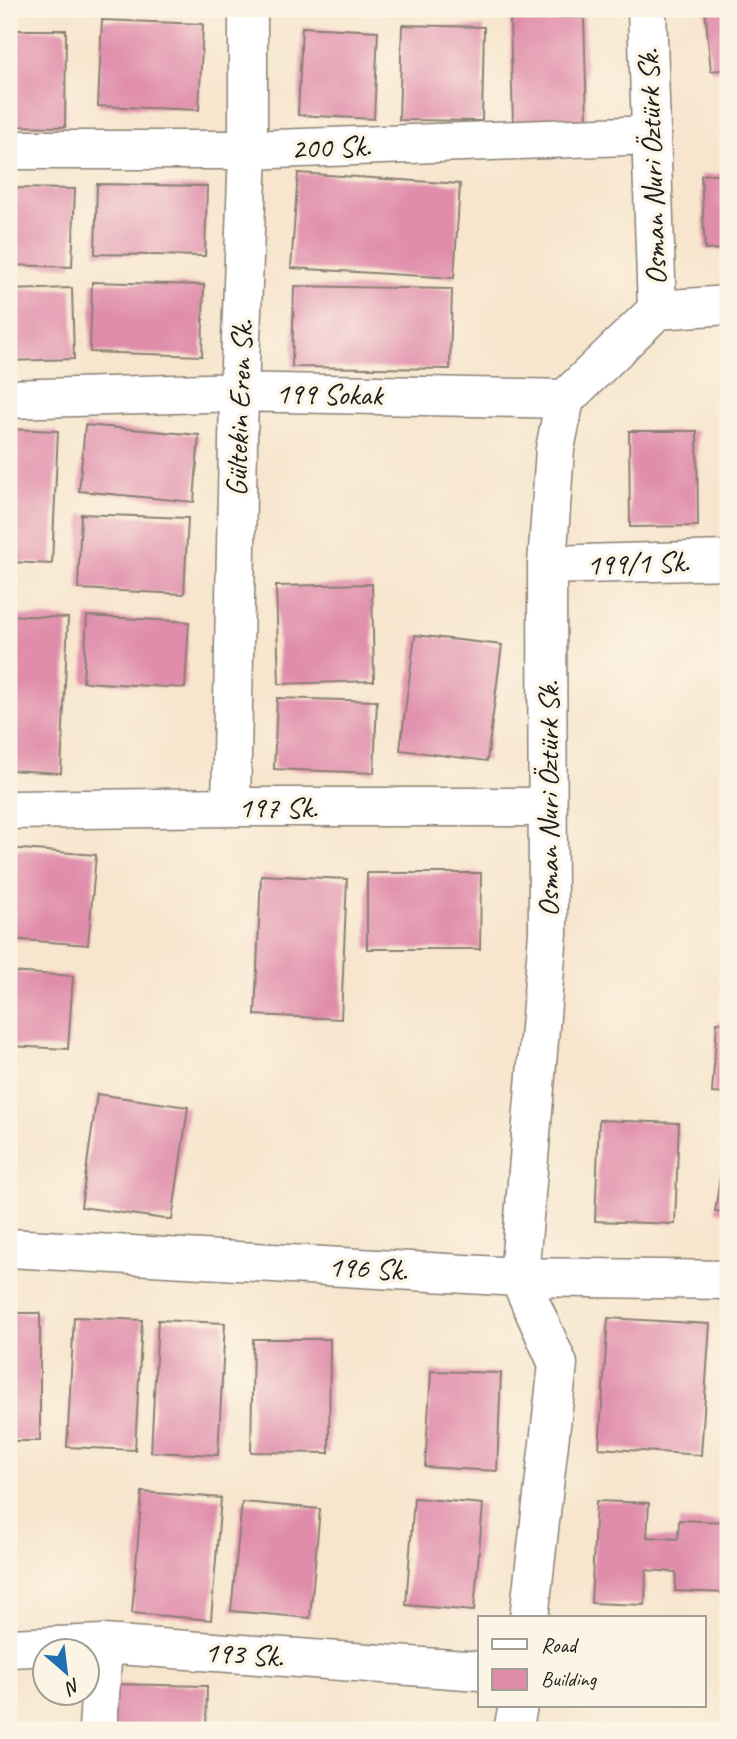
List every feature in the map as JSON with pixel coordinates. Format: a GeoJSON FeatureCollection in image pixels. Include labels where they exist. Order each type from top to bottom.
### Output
{"type":"FeatureCollection","features":[{"type":"Feature","properties":{"kind":"street","name":"Gültekin Eren Sk."},"geometry":{"type":"LineString","coordinates":[[230,807],[239,392],[248,150],[248,9]]}},
{"type":"Feature","properties":{"kind":"street","name":"Osman Nuri Öztürk Sk."},"geometry":{"type":"LineString","coordinates":[[529,1616],[558,1364],[519,1277],[548,933],[547,565],[555,449],[565,398],[657,310],[647,9]]}},
{"type":"Feature","properties":{"kind":"street","name":"200 Sk."},"geometry":{"type":"LineString","coordinates":[[9,149],[248,150],[652,135]]}},
{"type":"Feature","properties":{"kind":"street"},"geometry":{"type":"LineString","coordinates":[[657,310],[728,305]]}},
{"type":"Feature","properties":{"kind":"street","name":"199 Sokak"},"geometry":{"type":"LineString","coordinates":[[9,399],[239,392],[565,398]]}},
{"type":"Feature","properties":{"kind":"street","name":"199/1 Sk."},"geometry":{"type":"LineString","coordinates":[[547,565],[728,560]]}},
{"type":"Feature","properties":{"kind":"street","name":"197 Sk."},"geometry":{"type":"LineString","coordinates":[[9,810],[548,807]]}},
{"type":"Feature","properties":{"kind":"street","name":"196 Sk."},"geometry":{"type":"LineString","coordinates":[[9,1248],[519,1277],[728,1280]]}},
{"type":"Feature","properties":{"kind":"street"},"geometry":{"type":"LineString","coordinates":[[98,1730],[103,1644]]}},
{"type":"Feature","properties":{"kind":"street","name":"193 Sk."},"geometry":{"type":"LineString","coordinates":[[9,1648],[103,1644],[478,1671]]}},
{"type":"Feature","properties":{"kind":"street"},"geometry":{"type":"LineString","coordinates":[[513,1730],[517,1708]]}},
{"type":"Feature","properties":{"kind":"building"},"geometry":{"type":"Polygon","coordinates":[[[705,9],[728,9],[728,69],[711,71],[705,9]]]}},
{"type":"Feature","properties":{"kind":"building"},"geometry":{"type":"Polygon","coordinates":[[[584,17],[587,121],[513,124],[510,19],[584,17]]]}},
{"type":"Feature","properties":{"kind":"building"},"geometry":{"type":"Polygon","coordinates":[[[102,20],[203,24],[199,110],[98,106],[102,20]]]}},
{"type":"Feature","properties":{"kind":"building"},"geometry":{"type":"Polygon","coordinates":[[[402,25],[484,27],[482,121],[399,120],[402,25]]]}},
{"type":"Feature","properties":{"kind":"building"},"geometry":{"type":"Polygon","coordinates":[[[302,27],[378,31],[374,119],[298,115],[302,27]]]}},
{"type":"Feature","properties":{"kind":"building"},"geometry":{"type":"Polygon","coordinates":[[[9,30],[66,30],[65,127],[9,126],[9,30]]]}},
{"type":"Feature","properties":{"kind":"building"},"geometry":{"type":"Polygon","coordinates":[[[298,173],[460,184],[454,278],[291,268],[298,173]]]}},
{"type":"Feature","properties":{"kind":"building"},"geometry":{"type":"Polygon","coordinates":[[[728,173],[728,249],[705,250],[701,175],[728,173]]]}},
{"type":"Feature","properties":{"kind":"building"},"geometry":{"type":"Polygon","coordinates":[[[97,184],[207,186],[205,256],[95,254],[97,184]]]}},
{"type":"Feature","properties":{"kind":"building"},"geometry":{"type":"Polygon","coordinates":[[[9,188],[75,189],[72,267],[9,265],[9,188]]]}},
{"type":"Feature","properties":{"kind":"building"},"geometry":{"type":"Polygon","coordinates":[[[92,282],[204,285],[202,356],[90,352],[92,282]]]}},
{"type":"Feature","properties":{"kind":"building"},"geometry":{"type":"Polygon","coordinates":[[[294,286],[452,289],[450,369],[292,367],[294,286]]]}},
{"type":"Feature","properties":{"kind":"building"},"geometry":{"type":"Polygon","coordinates":[[[72,288],[74,359],[9,361],[9,290],[72,288]]]}},
{"type":"Feature","properties":{"kind":"building"},"geometry":{"type":"Polygon","coordinates":[[[85,425],[199,435],[194,502],[79,491],[85,425]]]}},
{"type":"Feature","properties":{"kind":"building"},"geometry":{"type":"Polygon","coordinates":[[[9,429],[58,431],[52,564],[9,562],[9,429]]]}},
{"type":"Feature","properties":{"kind":"building"},"geometry":{"type":"Polygon","coordinates":[[[629,431],[697,431],[698,526],[630,527],[629,431]]]}},
{"type":"Feature","properties":{"kind":"building"},"geometry":{"type":"Polygon","coordinates":[[[81,514],[188,518],[184,594],[78,589],[81,514]]]}},
{"type":"Feature","properties":{"kind":"building"},"geometry":{"type":"Polygon","coordinates":[[[372,584],[374,681],[279,684],[276,586],[372,584]]]}},
{"type":"Feature","properties":{"kind":"building"},"geometry":{"type":"Polygon","coordinates":[[[9,615],[68,618],[61,773],[9,770],[9,615]]]}},
{"type":"Feature","properties":{"kind":"building"},"geometry":{"type":"Polygon","coordinates":[[[87,616],[189,622],[185,688],[83,682],[87,616]]]}},
{"type":"Feature","properties":{"kind":"building"},"geometry":{"type":"Polygon","coordinates":[[[415,635],[502,645],[487,761],[400,750],[415,635]]]}},
{"type":"Feature","properties":{"kind":"building"},"geometry":{"type":"Polygon","coordinates":[[[277,698],[377,701],[374,773],[274,769],[277,698]]]}},
{"type":"Feature","properties":{"kind":"building"},"geometry":{"type":"Polygon","coordinates":[[[9,848],[96,855],[88,945],[9,939],[9,848]]]}},
{"type":"Feature","properties":{"kind":"building"},"geometry":{"type":"Polygon","coordinates":[[[367,873],[481,873],[480,949],[367,949],[367,873]]]}},
{"type":"Feature","properties":{"kind":"building"},"geometry":{"type":"Polygon","coordinates":[[[261,875],[347,879],[341,1019],[255,1015],[261,875]]]}},
{"type":"Feature","properties":{"kind":"building"},"geometry":{"type":"Polygon","coordinates":[[[9,972],[73,976],[68,1049],[9,1046],[9,972]]]}},
{"type":"Feature","properties":{"kind":"building"},"geometry":{"type":"Polygon","coordinates":[[[717,1022],[728,1023],[728,1094],[712,1093],[717,1022]]]}},
{"type":"Feature","properties":{"kind":"building"},"geometry":{"type":"Polygon","coordinates":[[[97,1094],[188,1107],[172,1220],[81,1207],[97,1094]]]}},
{"type":"Feature","properties":{"kind":"building"},"geometry":{"type":"Polygon","coordinates":[[[599,1120],[679,1123],[675,1224],[595,1221],[599,1120]]]}},
{"type":"Feature","properties":{"kind":"building"},"geometry":{"type":"Polygon","coordinates":[[[728,1132],[728,1212],[715,1211],[728,1132]]]}},
{"type":"Feature","properties":{"kind":"building"},"geometry":{"type":"Polygon","coordinates":[[[9,1313],[40,1313],[40,1441],[9,1441],[9,1313]]]}},
{"type":"Feature","properties":{"kind":"building"},"geometry":{"type":"Polygon","coordinates":[[[74,1317],[142,1320],[135,1450],[67,1447],[74,1317]]]}},
{"type":"Feature","properties":{"kind":"building"},"geometry":{"type":"Polygon","coordinates":[[[608,1318],[710,1324],[701,1455],[599,1448],[608,1318]]]}},
{"type":"Feature","properties":{"kind":"building"},"geometry":{"type":"Polygon","coordinates":[[[158,1320],[225,1323],[218,1455],[151,1452],[158,1320]]]}},
{"type":"Feature","properties":{"kind":"building"},"geometry":{"type":"Polygon","coordinates":[[[253,1339],[330,1339],[329,1453],[251,1452],[253,1339]]]}},
{"type":"Feature","properties":{"kind":"building"},"geometry":{"type":"Polygon","coordinates":[[[431,1371],[501,1373],[497,1471],[425,1467],[431,1371]]]}},
{"type":"Feature","properties":{"kind":"building"},"geometry":{"type":"Polygon","coordinates":[[[142,1492],[221,1498],[211,1620],[132,1613],[142,1492]]]}},
{"type":"Feature","properties":{"kind":"building"},"geometry":{"type":"Polygon","coordinates":[[[414,1498],[483,1504],[474,1611],[406,1605],[414,1498]]]}},
{"type":"Feature","properties":{"kind":"building"},"geometry":{"type":"Polygon","coordinates":[[[596,1501],[649,1503],[647,1537],[678,1539],[679,1520],[728,1522],[728,1593],[675,1591],[676,1572],[646,1570],[645,1605],[591,1603],[596,1501]]]}},
{"type":"Feature","properties":{"kind":"building"},"geometry":{"type":"Polygon","coordinates":[[[242,1502],[320,1509],[310,1618],[231,1611],[242,1502]]]}},
{"type":"Feature","properties":{"kind":"building"},"geometry":{"type":"Polygon","coordinates":[[[113,1684],[207,1686],[206,1730],[112,1730],[113,1684]]]}}]}
